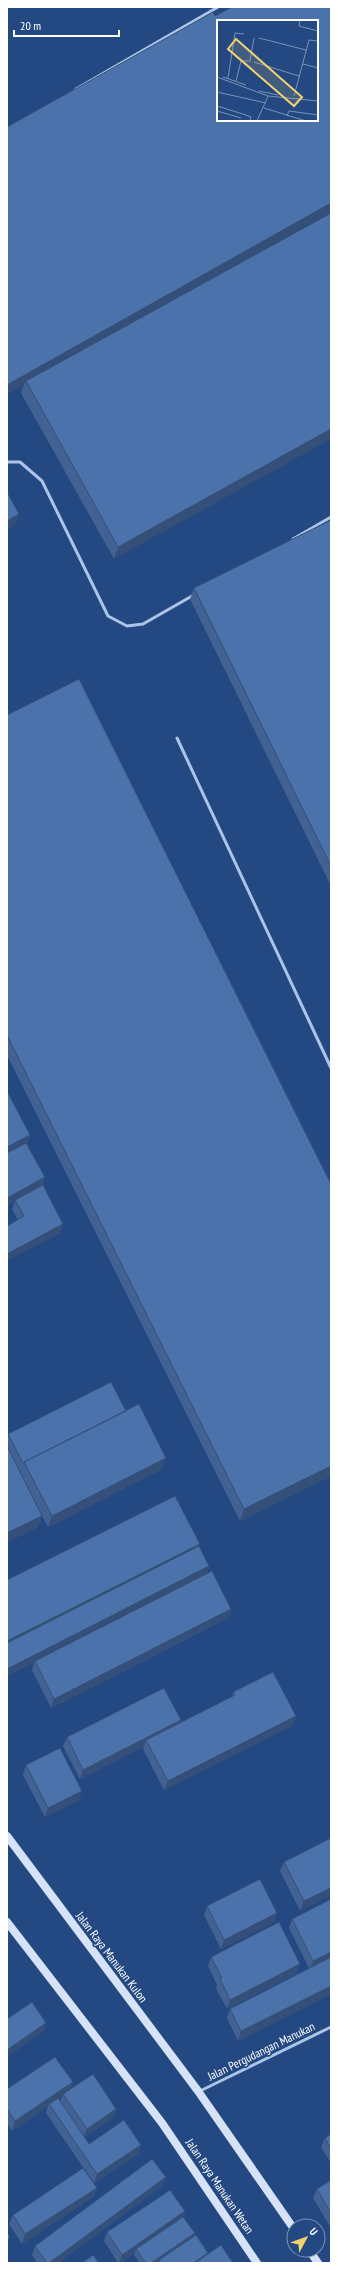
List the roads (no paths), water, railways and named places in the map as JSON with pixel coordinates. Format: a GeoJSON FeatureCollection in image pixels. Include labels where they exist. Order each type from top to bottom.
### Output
{"type":"FeatureCollection","features":[{"type":"Feature","properties":{"kind":"main road","name":"Jalan Raya Manukan Kulon"},"geometry":{"type":"LineString","coordinates":[[7,1836],[198,2091]]}},
{"type":"Feature","properties":{"kind":"main road","name":"Jalan Raya Manukan Wetan"},"geometry":{"type":"LineString","coordinates":[[7,1922],[162,2122],[257,2263]]}},
{"type":"Feature","properties":{"kind":"main road"},"geometry":{"type":"LineString","coordinates":[[198,2091],[286,2218]]}},
{"type":"Feature","properties":{"kind":"lane"},"geometry":{"type":"LineString","coordinates":[[68,93],[218,7]]}},
{"type":"Feature","properties":{"kind":"lane"},"geometry":{"type":"LineString","coordinates":[[7,462],[20,462],[42,481],[108,616],[127,626],[143,624],[197,594]]}},
{"type":"Feature","properties":{"kind":"lane"},"geometry":{"type":"LineString","coordinates":[[291,540],[331,517]]}},
{"type":"Feature","properties":{"kind":"lane"},"geometry":{"type":"LineString","coordinates":[[177,738],[331,1068]]}},
{"type":"Feature","properties":{"kind":"lane","name":"Jalan Pergudangan Manukan"},"geometry":{"type":"LineString","coordinates":[[198,2091],[331,2027]]}}]}
